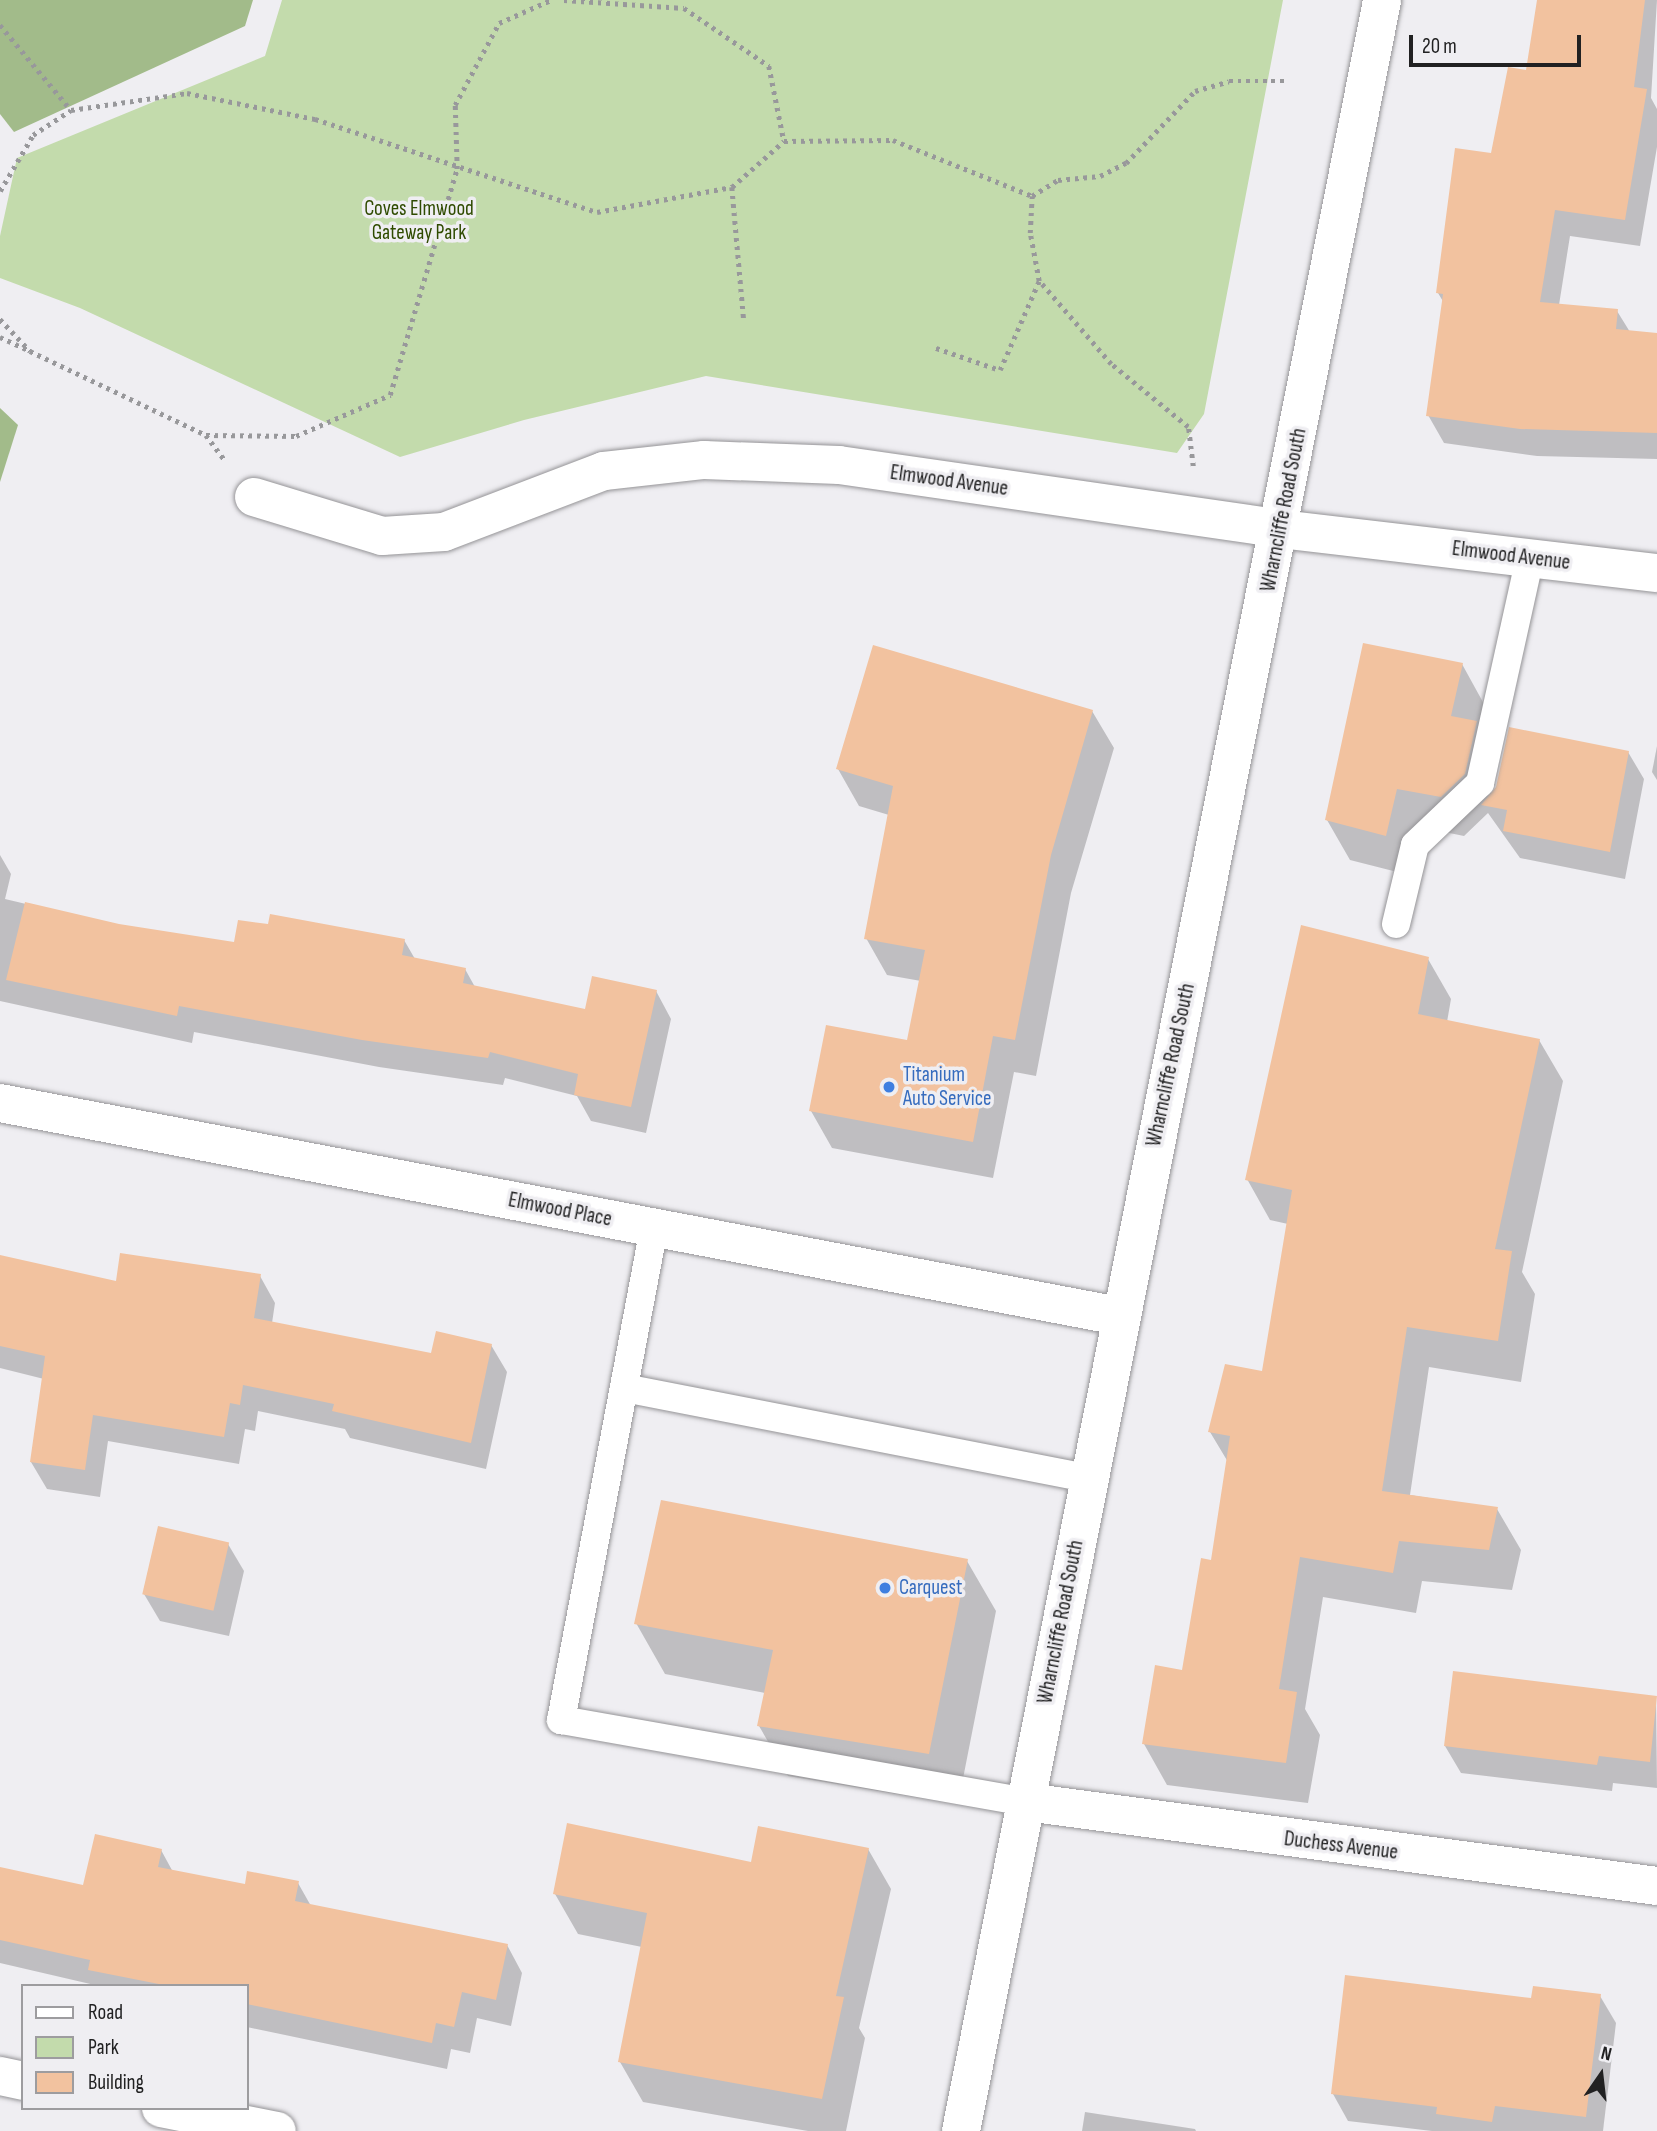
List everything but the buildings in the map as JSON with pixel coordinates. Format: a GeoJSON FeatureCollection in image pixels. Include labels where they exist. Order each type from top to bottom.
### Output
{"type":"FeatureCollection","features":[{"type":"Feature","properties":{"kind":"street","name":"Wharncliffe Road South"},"geometry":{"type":"LineString","coordinates":[[961,2131],[1119,1316],[1281,529],[1382,0]]}},
{"type":"Feature","properties":{"kind":"street","name":"Elmwood Avenue"},"geometry":{"type":"LineString","coordinates":[[254,497],[382,536],[444,532],[604,471],[704,460],[839,465],[1281,529],[1657,573]]}},
{"type":"Feature","properties":{"kind":"street","name":"Elmwood Place"},"geometry":{"type":"LineString","coordinates":[[0,1103],[1119,1316]]}},
{"type":"Feature","properties":{"kind":"street","name":"Duchess Avenue"},"geometry":{"type":"LineString","coordinates":[[1026,1802],[1657,1886]]}},
{"type":"Feature","properties":{"kind":"street"},"geometry":{"type":"LineString","coordinates":[[0,2076],[21,2081]]}},
{"type":"Feature","properties":{"kind":"street"},"geometry":{"type":"LineString","coordinates":[[171,2110],[277,2131]]}},
{"type":"Feature","properties":{"kind":"lane"},"geometry":{"type":"LineString","coordinates":[[1396,924],[1415,845],[1479,783],[1530,558]]}},
{"type":"Feature","properties":{"kind":"lane"},"geometry":{"type":"LineString","coordinates":[[654,1228],[561,1720],[1026,1802]]}},
{"type":"Feature","properties":{"kind":"lane"},"geometry":{"type":"LineString","coordinates":[[624,1388],[1088,1478]]}},
{"type":"Feature","properties":{"kind":"path"},"geometry":{"type":"LineString","coordinates":[[0,337],[205,435],[296,436],[390,394],[457,169],[455,105],[499,23],[551,0]]}},
{"type":"Feature","properties":{"kind":"path"},"geometry":{"type":"LineString","coordinates":[[564,0],[684,8],[769,66],[784,141]]}},
{"type":"Feature","properties":{"kind":"path"},"geometry":{"type":"LineString","coordinates":[[0,25],[71,110]]}},
{"type":"Feature","properties":{"kind":"path"},"geometry":{"type":"LineString","coordinates":[[1032,196],[1058,180],[1100,176],[1126,163],[1195,91],[1228,82],[1286,81]]}},
{"type":"Feature","properties":{"kind":"path"},"geometry":{"type":"LineString","coordinates":[[0,191],[33,135],[71,110],[187,93],[315,119],[457,169],[597,212],[732,187],[784,141],[893,140],[1032,196]]}},
{"type":"Feature","properties":{"kind":"path"},"geometry":{"type":"LineString","coordinates":[[732,187],[744,321]]}},
{"type":"Feature","properties":{"kind":"path"},"geometry":{"type":"LineString","coordinates":[[1032,196],[1030,233],[1039,281],[1111,364],[1188,427],[1199,518]]}},
{"type":"Feature","properties":{"kind":"path"},"geometry":{"type":"LineString","coordinates":[[936,348],[1000,370],[1039,281]]}},
{"type":"Feature","properties":{"kind":"path"},"geometry":{"type":"LineString","coordinates":[[0,318],[30,351]]}},
{"type":"Feature","properties":{"kind":"path"},"geometry":{"type":"LineString","coordinates":[[205,435],[254,497]]}},
{"type":"Feature","properties":{"kind":"green space"},"geometry":{"type":"Polygon","coordinates":[[[0,0],[253,0],[245,26],[14,132],[0,114],[0,0]]]}},
{"type":"Feature","properties":{"kind":"green space","name":"Coves Elmwood Gateway Park"},"geometry":{"type":"Polygon","coordinates":[[[282,0],[1283,0],[1204,414],[1177,453],[706,376],[524,420],[400,457],[80,308],[0,278],[0,236],[17,158],[265,56],[282,0]]]}},
{"type":"Feature","properties":{"kind":"green space"},"geometry":{"type":"Polygon","coordinates":[[[0,408],[18,425],[0,482],[0,408]]]}},
{"type":"Feature","properties":{"kind":"place","name":"Titanium Auto Service"},"geometry":{"type":"Point","coordinates":[889,1087]}},
{"type":"Feature","properties":{"kind":"place","name":"Carquest"},"geometry":{"type":"Point","coordinates":[885,1588]}}]}
